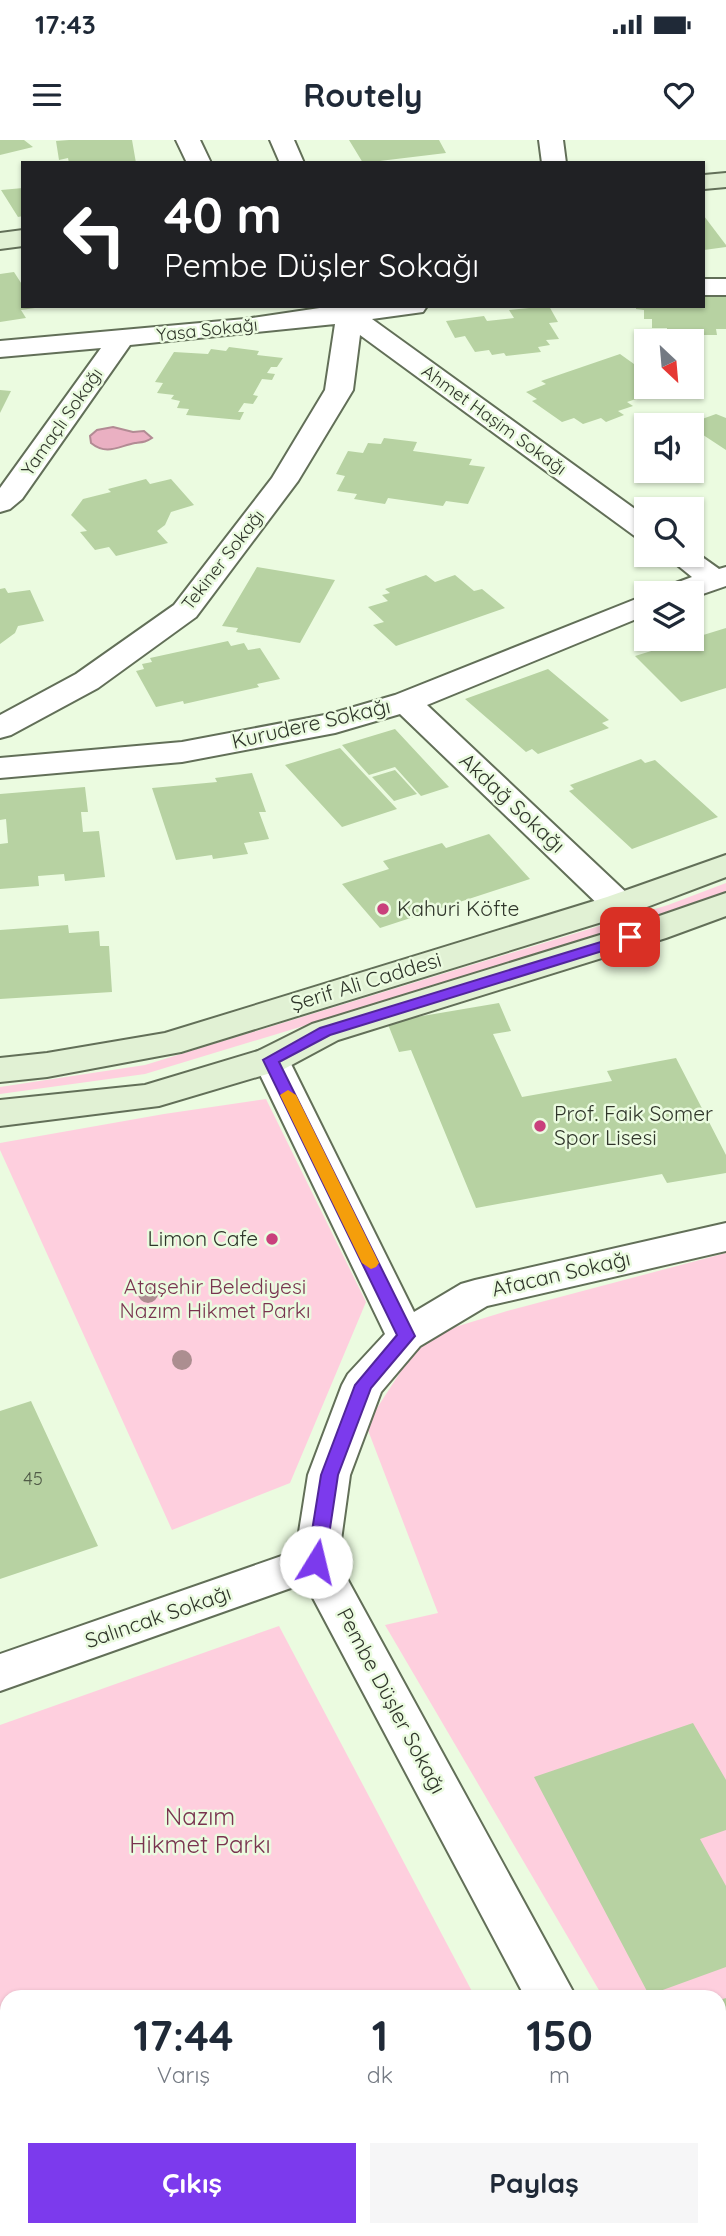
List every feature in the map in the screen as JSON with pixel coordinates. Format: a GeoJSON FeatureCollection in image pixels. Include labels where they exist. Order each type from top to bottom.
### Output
{"type":"FeatureCollection","features":[{"type":"Feature","properties":{"kind":"street"},"geometry":{"type":"LineString","coordinates":[[188,140],[198,161]]}},
{"type":"Feature","properties":{"kind":"street"},"geometry":{"type":"LineString","coordinates":[[282,140],[291,161]]}},
{"type":"Feature","properties":{"kind":"street"},"geometry":{"type":"LineString","coordinates":[[551,140],[554,161]]}},
{"type":"Feature","properties":{"kind":"street"},"geometry":{"type":"LineString","coordinates":[[705,182],[726,180]]}},
{"type":"Feature","properties":{"kind":"street"},"geometry":{"type":"LineString","coordinates":[[0,241],[21,238]]}},
{"type":"Feature","properties":{"kind":"street"},"geometry":{"type":"LineString","coordinates":[[705,287],[726,287]]}},
{"type":"Feature","properties":{"kind":"street","name":"Yasa Sokağı"},"geometry":{"type":"LineString","coordinates":[[0,349],[121,339],[380,308]]}},
{"type":"Feature","properties":{"kind":"street","name":"Ahmet Haşim Sokağı"},"geometry":{"type":"LineString","coordinates":[[347,310],[634,522]]}},
{"type":"Feature","properties":{"kind":"street","name":"Tekiner Sokağı"},"geometry":{"type":"LineString","coordinates":[[0,728],[87,681],[185,611],[285,481],[339,390],[347,310]]}},
{"type":"Feature","properties":{"kind":"street","name":"Yamaçlı Sokağı"},"geometry":{"type":"LineString","coordinates":[[0,503],[12,493],[121,339]]}},
{"type":"Feature","properties":{"kind":"street"},"geometry":{"type":"LineString","coordinates":[[701,567],[720,578]]}},
{"type":"Feature","properties":{"kind":"street","name":"Kurudere Sokağı"},"geometry":{"type":"LineString","coordinates":[[0,768],[182,752],[335,723],[406,702],[634,609]]}},
{"type":"Feature","properties":{"kind":"street","name":"Akdağ Sokağı"},"geometry":{"type":"LineString","coordinates":[[406,702],[619,905]]}},
{"type":"Feature","properties":{"kind":"street","name":"Şerif Ali Caddesi"},"geometry":{"type":"LineString","coordinates":[[0,1070],[47,1065],[169,1044],[619,905],[726,865]]}},
{"type":"Feature","properties":{"kind":"street","name":"Şerif Ali Caddesi"},"geometry":{"type":"LineString","coordinates":[[0,1113],[146,1097],[271,1060],[325,1032],[654,930],[726,904]]}},
{"type":"Feature","properties":{"kind":"street"},"geometry":{"type":"LineString","coordinates":[[271,1060],[406,1336],[363,1385],[329,1475],[316,1562]]}},
{"type":"Feature","properties":{"kind":"street","name":"Afacan Sokağı"},"geometry":{"type":"LineString","coordinates":[[406,1336],[475,1294],[726,1237]]}},
{"type":"Feature","properties":{"kind":"street","name":"Salıncak Sokağı"},"geometry":{"type":"LineString","coordinates":[[0,1673],[316,1562]]}},
{"type":"Feature","properties":{"kind":"street","name":"Pembe Düşler Sokağı"},"geometry":{"type":"LineString","coordinates":[[316,1562],[547,1990]]}},
{"type":"Feature","properties":{"kind":"green space"},"geometry":{"type":"Polygon","coordinates":[[[726,883],[726,893],[653,920],[145,1074],[0,1094],[0,1087],[145,1065],[668,905],[726,883]]]}},
{"type":"Feature","properties":{"kind":"green space","name":"Ataşehir Belediyesi Nazım Hikmet Parkı"},"geometry":{"type":"Polygon","coordinates":[[[266,1099],[366,1302],[290,1483],[172,1530],[0,1150],[0,1143],[266,1099]]]}},
{"type":"Feature","properties":{"kind":"green space"},"geometry":{"type":"Polygon","coordinates":[[[726,1253],[726,1990],[599,1990],[385,1625],[438,1613],[366,1425],[423,1337],[507,1311],[726,1253]]]}},
{"type":"Feature","properties":{"kind":"green space","name":"Nazım Hikmet Parkı"},"geometry":{"type":"Polygon","coordinates":[[[279,1626],[471,1990],[0,1990],[0,1725],[279,1626]]]}},
{"type":"Feature","properties":{"kind":"shaded area"},"geometry":{"type":"Polygon","coordinates":[[[113,427],[133,432],[144,431],[152,438],[108,450],[91,443],[90,436],[97,430],[113,427]]]}},
{"type":"Feature","properties":{"kind":"building"},"geometry":{"type":"Polygon","coordinates":[[[0,140],[24,140],[33,147],[0,155],[0,140]]]}},
{"type":"Feature","properties":{"kind":"building"},"geometry":{"type":"Polygon","coordinates":[[[132,140],[136,161],[69,161],[68,158],[59,160],[56,141],[132,140]]]}},
{"type":"Feature","properties":{"kind":"building"},"geometry":{"type":"Polygon","coordinates":[[[349,140],[439,140],[446,153],[380,161],[362,161],[349,140]]]}},
{"type":"Feature","properties":{"kind":"building"},"geometry":{"type":"Polygon","coordinates":[[[21,188],[21,216],[18,217],[1,190],[21,188]]]}},
{"type":"Feature","properties":{"kind":"building"},"geometry":{"type":"Polygon","coordinates":[[[705,217],[726,245],[705,250],[705,217]]]}},
{"type":"Feature","properties":{"kind":"building"},"geometry":{"type":"Polygon","coordinates":[[[14,272],[21,283],[21,308],[35,308],[21,310],[26,318],[0,322],[0,274],[14,272]]]}},
{"type":"Feature","properties":{"kind":"building"},"geometry":{"type":"Polygon","coordinates":[[[705,296],[726,296],[726,329],[716,329],[717,335],[704,335],[704,329],[652,328],[652,319],[644,319],[644,310],[636,308],[705,308],[705,296]]]}},
{"type":"Feature","properties":{"kind":"building"},"geometry":{"type":"Polygon","coordinates":[[[550,308],[558,322],[549,323],[559,339],[546,340],[550,345],[538,347],[541,352],[492,355],[489,350],[475,352],[465,336],[455,338],[446,321],[484,316],[487,321],[514,318],[509,310],[550,308]]]}},
{"type":"Feature","properties":{"kind":"building"},"geometry":{"type":"Polygon","coordinates":[[[229,347],[259,351],[257,355],[283,358],[277,367],[271,367],[267,373],[275,374],[272,380],[262,379],[253,395],[258,396],[253,404],[244,403],[238,412],[244,412],[240,420],[186,415],[189,409],[177,408],[180,401],[171,399],[174,395],[157,393],[163,383],[155,382],[174,352],[208,354],[211,349],[226,351],[229,347]]]}},
{"type":"Feature","properties":{"kind":"building"},"geometry":{"type":"Polygon","coordinates":[[[620,354],[634,364],[636,399],[627,402],[633,406],[618,411],[624,415],[606,422],[601,418],[583,424],[574,418],[562,422],[532,401],[537,399],[526,392],[546,384],[541,381],[620,354]]]}},
{"type":"Feature","properties":{"kind":"building"},"geometry":{"type":"Polygon","coordinates":[[[0,390],[11,391],[0,413],[0,390]]]}},
{"type":"Feature","properties":{"kind":"building"},"geometry":{"type":"Polygon","coordinates":[[[716,414],[726,418],[726,450],[704,436],[704,418],[716,414]]]}},
{"type":"Feature","properties":{"kind":"building"},"geometry":{"type":"Polygon","coordinates":[[[384,438],[417,442],[413,451],[472,459],[469,465],[485,467],[468,504],[446,501],[443,506],[388,498],[385,504],[354,499],[357,494],[337,491],[345,476],[336,474],[348,451],[363,453],[368,443],[381,444],[384,438]]]}},
{"type":"Feature","properties":{"kind":"building"},"geometry":{"type":"Polygon","coordinates":[[[146,479],[150,484],[171,479],[194,505],[171,512],[165,525],[157,531],[168,543],[116,556],[109,547],[95,550],[80,532],[87,531],[71,515],[83,499],[146,479]]]}},
{"type":"Feature","properties":{"kind":"building"},"geometry":{"type":"Polygon","coordinates":[[[257,567],[335,580],[300,643],[236,632],[238,628],[222,626],[257,567]]]}},
{"type":"Feature","properties":{"kind":"building"},"geometry":{"type":"Polygon","coordinates":[[[426,575],[435,582],[455,575],[474,591],[482,589],[505,608],[396,646],[373,625],[384,622],[368,607],[388,601],[382,595],[390,593],[385,589],[426,575]]]}},
{"type":"Feature","properties":{"kind":"building"},"geometry":{"type":"Polygon","coordinates":[[[5,588],[8,593],[30,590],[44,621],[18,626],[15,633],[0,644],[0,589],[5,588]]]}},
{"type":"Feature","properties":{"kind":"building"},"geometry":{"type":"Polygon","coordinates":[[[726,628],[726,688],[681,702],[635,656],[651,651],[704,651],[704,635],[726,628]]]}},
{"type":"Feature","properties":{"kind":"building"},"geometry":{"type":"Polygon","coordinates":[[[228,641],[231,646],[244,643],[248,650],[260,648],[280,679],[257,684],[259,687],[184,704],[183,701],[156,707],[136,671],[144,669],[142,664],[152,662],[150,658],[228,641]]]}},
{"type":"Feature","properties":{"kind":"building"},"geometry":{"type":"Polygon","coordinates":[[[548,669],[609,720],[602,723],[609,728],[538,754],[532,749],[526,752],[465,699],[548,669]]]}},
{"type":"Feature","properties":{"kind":"building"},"geometry":{"type":"Polygon","coordinates":[[[395,729],[449,787],[421,796],[395,767],[369,775],[342,745],[395,729]]]}},
{"type":"Feature","properties":{"kind":"building"},"geometry":{"type":"Polygon","coordinates":[[[340,748],[397,809],[342,827],[285,765],[340,748]]]}},
{"type":"Feature","properties":{"kind":"building"},"geometry":{"type":"Polygon","coordinates":[[[641,759],[645,763],[655,760],[718,817],[632,849],[569,791],[574,789],[570,785],[641,759]]]}},
{"type":"Feature","properties":{"kind":"building"},"geometry":{"type":"Polygon","coordinates":[[[395,770],[417,794],[394,801],[372,777],[395,770]]]}},
{"type":"Feature","properties":{"kind":"building"},"geometry":{"type":"Polygon","coordinates":[[[252,773],[266,812],[259,812],[269,839],[244,843],[248,854],[176,860],[152,788],[217,782],[215,778],[252,773]]]}},
{"type":"Feature","properties":{"kind":"building"},"geometry":{"type":"Polygon","coordinates":[[[85,787],[88,812],[81,812],[83,832],[99,831],[105,877],[65,881],[64,874],[38,876],[39,886],[0,889],[0,844],[8,843],[6,819],[0,820],[0,794],[85,787]]]}},
{"type":"Feature","properties":{"kind":"building"},"geometry":{"type":"Polygon","coordinates":[[[489,834],[530,879],[380,928],[342,884],[389,869],[383,861],[442,843],[446,848],[489,834]]]}},
{"type":"Feature","properties":{"kind":"building"},"geometry":{"type":"Polygon","coordinates":[[[68,925],[69,933],[99,931],[100,946],[109,946],[112,992],[0,999],[0,930],[68,925]]]}},
{"type":"Feature","properties":{"kind":"building"},"geometry":{"type":"Polygon","coordinates":[[[499,1003],[511,1031],[493,1034],[522,1097],[612,1081],[607,1071],[676,1058],[726,1155],[726,1173],[667,1183],[662,1174],[476,1208],[411,1050],[399,1052],[387,1022],[499,1003]]]}},
{"type":"Feature","properties":{"kind":"building"},"geometry":{"type":"Polygon","coordinates":[[[31,1401],[98,1546],[0,1579],[0,1411],[31,1401]]]}},
{"type":"Feature","properties":{"kind":"building"},"geometry":{"type":"Polygon","coordinates":[[[693,1723],[726,1780],[726,1830],[700,1839],[726,1886],[726,1967],[663,1990],[646,1990],[534,1777],[693,1723]]]}},
{"type":"Feature","properties":{"kind":"slow traffic"},"geometry":{"type":"LineString","coordinates":[[288,1095],[371,1263]]}},
{"type":"Feature","properties":{"kind":"place","name":"Kahuri Köfte"},"geometry":{"type":"Point","coordinates":[383,909]}},
{"type":"Feature","properties":{"kind":"place","name":"Prof. Faik Somer Spor Lisesi"},"geometry":{"type":"Point","coordinates":[540,1126]}},
{"type":"Feature","properties":{"kind":"place","name":"Limon Cafe"},"geometry":{"type":"Point","coordinates":[272,1239]}},
{"type":"Feature","properties":{"kind":"route"},"geometry":{"type":"LineString","coordinates":[[316,1562],[329,1475],[363,1385],[406,1336],[271,1060],[325,1032],[630,937]]}}]}
